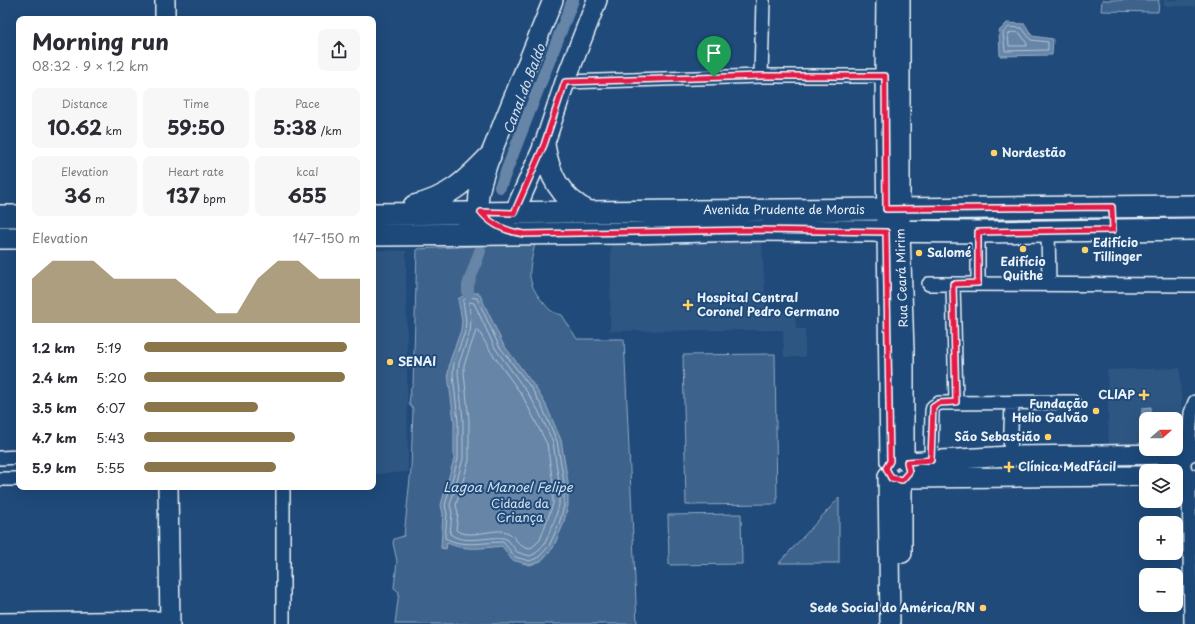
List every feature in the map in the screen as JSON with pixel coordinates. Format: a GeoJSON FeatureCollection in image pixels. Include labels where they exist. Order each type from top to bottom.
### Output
{"type":"FeatureCollection","features":[{"type":"Feature","properties":{"kind":"main road"},"geometry":{"type":"LineString","coordinates":[[544,145],[549,168],[558,186],[571,201],[589,212]]}},
{"type":"Feature","properties":{"kind":"main road"},"geometry":{"type":"LineString","coordinates":[[376,214],[420,205],[444,196],[462,184],[490,156]]}},
{"type":"Feature","properties":{"kind":"main road","name":"Avenida Prudente de Morais"},"geometry":{"type":"LineString","coordinates":[[376,214],[486,218],[514,213],[1195,206]]}},
{"type":"Feature","properties":{"kind":"main road"},"geometry":{"type":"LineString","coordinates":[[1112,207],[1113,230]]}},
{"type":"Feature","properties":{"kind":"main road"},"geometry":{"type":"LineString","coordinates":[[750,230],[754,222],[760,219],[807,209]]}},
{"type":"Feature","properties":{"kind":"main road"},"geometry":{"type":"LineString","coordinates":[[0,216],[16,216]]}},
{"type":"Feature","properties":{"kind":"main road","name":"Avenida Prudente de Morais"},"geometry":{"type":"LineString","coordinates":[[376,235],[750,230],[978,232],[1195,229]]}},
{"type":"Feature","properties":{"kind":"main road"},"geometry":{"type":"LineString","coordinates":[[0,238],[16,238]]}},
{"type":"Feature","properties":{"kind":"street"},"geometry":{"type":"LineString","coordinates":[[524,234],[505,230],[486,218],[478,197],[490,156],[553,0]]}},
{"type":"Feature","properties":{"kind":"street"},"geometry":{"type":"LineString","coordinates":[[514,213],[544,145],[565,82],[597,0]]}},
{"type":"Feature","properties":{"kind":"street"},"geometry":{"type":"LineString","coordinates":[[761,76],[763,0]]}},
{"type":"Feature","properties":{"kind":"street","name":"Rua Ceará Mirim"},"geometry":{"type":"LineString","coordinates":[[886,0],[885,76],[893,209]]}},
{"type":"Feature","properties":{"kind":"street","name":"Rua Ceará Mirim"},"geometry":{"type":"LineString","coordinates":[[900,0],[893,232],[902,624]]}},
{"type":"Feature","properties":{"kind":"street"},"geometry":{"type":"LineString","coordinates":[[565,82],[761,76],[885,76]]}},
{"type":"Feature","properties":{"kind":"street"},"geometry":{"type":"LineString","coordinates":[[423,234],[486,218]]}},
{"type":"Feature","properties":{"kind":"street"},"geometry":{"type":"LineString","coordinates":[[1048,231],[1049,283]]}},
{"type":"Feature","properties":{"kind":"street"},"geometry":{"type":"LineString","coordinates":[[978,232],[978,283]]}},
{"type":"Feature","properties":{"kind":"street"},"geometry":{"type":"LineString","coordinates":[[929,284],[1049,283],[1195,285]]}},
{"type":"Feature","properties":{"kind":"street"},"geometry":{"type":"LineString","coordinates":[[953,284],[956,402]]}},
{"type":"Feature","properties":{"kind":"street"},"geometry":{"type":"LineString","coordinates":[[931,460],[933,407],[939,403],[1074,402]]}},
{"type":"Feature","properties":{"kind":"street"},"geometry":{"type":"LineString","coordinates":[[1191,624],[1186,478],[1182,472],[1181,462],[1189,452],[1191,413],[1195,402]]}},
{"type":"Feature","properties":{"kind":"street"},"geometry":{"type":"LineString","coordinates":[[1010,456],[1012,403]]}},
{"type":"Feature","properties":{"kind":"street"},"geometry":{"type":"LineString","coordinates":[[899,469],[931,460],[1010,456],[1189,452]]}},
{"type":"Feature","properties":{"kind":"street"},"geometry":{"type":"LineString","coordinates":[[0,458],[16,457]]}},
{"type":"Feature","properties":{"kind":"street"},"geometry":{"type":"LineString","coordinates":[[899,469],[1139,476]]}},
{"type":"Feature","properties":{"kind":"street","name":"Rua Ceará Mirim"},"geometry":{"type":"LineString","coordinates":[[890,624],[899,469]]}},
{"type":"Feature","properties":{"kind":"street"},"geometry":{"type":"LineString","coordinates":[[0,479],[16,479]]}},
{"type":"Feature","properties":{"kind":"street"},"geometry":{"type":"LineString","coordinates":[[0,620],[170,621],[168,490]]}},
{"type":"Feature","properties":{"kind":"street"},"geometry":{"type":"LineString","coordinates":[[283,490],[283,624]]}},
{"type":"Feature","properties":{"kind":"shaded area"},"geometry":{"type":"Polygon","coordinates":[[[1164,0],[1195,0],[1195,6],[1164,6],[1164,0]]]}},
{"type":"Feature","properties":{"kind":"shaded area","name":"Hospital Central Coronel Pedro Germano"},"geometry":{"type":"Polygon","coordinates":[[[611,242],[762,242],[766,312],[795,311],[796,329],[805,329],[805,357],[784,357],[783,330],[610,331],[611,242]]]}},
{"type":"Feature","properties":{"kind":"shaded area","name":"SENAI"},"geometry":{"type":"Polygon","coordinates":[[[376,250],[406,251],[408,472],[376,474],[376,250]]]}},
{"type":"Feature","properties":{"kind":"shaded area","name":"CLIAP"},"geometry":{"type":"Polygon","coordinates":[[[1180,368],[1182,412],[1139,412],[1139,449],[1109,451],[1107,370],[1180,368]]]}},
{"type":"Feature","properties":{"kind":"green space"},"geometry":{"type":"Polygon","coordinates":[[[1102,0],[1159,0],[1158,12],[1101,11],[1102,0]]]}},
{"type":"Feature","properties":{"kind":"green space","name":"Cidade da Criança"},"geometry":{"type":"Polygon","coordinates":[[[478,240],[535,243],[530,267],[531,280],[536,293],[549,309],[562,315],[577,339],[624,339],[637,624],[395,624],[399,592],[394,588],[397,561],[393,543],[394,539],[404,536],[411,469],[413,409],[409,404],[411,387],[413,386],[417,249],[477,246],[478,240]]]}},
{"type":"Feature","properties":{"kind":"green space"},"geometry":{"type":"Polygon","coordinates":[[[775,354],[777,504],[686,505],[683,355],[775,354]]]}},
{"type":"Feature","properties":{"kind":"green space"},"geometry":{"type":"Polygon","coordinates":[[[839,498],[839,563],[779,563],[839,498]]]}},
{"type":"Feature","properties":{"kind":"green space"},"geometry":{"type":"Polygon","coordinates":[[[741,514],[742,564],[669,565],[668,515],[741,514]]]}},
{"type":"Feature","properties":{"kind":"water"},"geometry":{"type":"Polygon","coordinates":[[[1007,23],[1025,24],[1032,36],[1053,39],[1052,55],[1000,56],[999,31],[1007,23]]]}},
{"type":"Feature","properties":{"kind":"water","name":"Lagoa Manoel Felipe"},"geometry":{"type":"Polygon","coordinates":[[[468,293],[479,293],[503,344],[535,387],[546,405],[561,440],[568,482],[568,506],[563,525],[553,548],[541,561],[530,565],[512,560],[502,546],[467,548],[453,546],[447,543],[446,549],[441,548],[443,514],[441,505],[454,459],[454,421],[448,374],[450,361],[461,330],[462,320],[458,299],[468,293]]]}},
{"type":"Feature","properties":{"kind":"water"},"geometry":{"type":"Polygon","coordinates":[[[1151,407],[1151,412],[1142,412],[1142,408],[1151,407]]]}},
{"type":"Feature","properties":{"kind":"waterway","name":"Canal do Baldo"},"geometry":{"type":"LineString","coordinates":[[500,187],[573,0]]}},
{"type":"Feature","properties":{"kind":"waterway","name":"Canal do Baldo"},"geometry":{"type":"LineString","coordinates":[[468,293],[468,285],[480,251]]}},
{"type":"Feature","properties":{"kind":"place","name":"Nordestão"},"geometry":{"type":"Point","coordinates":[994,153]}},
{"type":"Feature","properties":{"kind":"place","name":"Edifício Quithe"},"geometry":{"type":"Point","coordinates":[1023,249]}},
{"type":"Feature","properties":{"kind":"place","name":"Edifício Tillinger"},"geometry":{"type":"Point","coordinates":[1085,250]}},
{"type":"Feature","properties":{"kind":"place","name":"Salomé"},"geometry":{"type":"Point","coordinates":[919,253]}},
{"type":"Feature","properties":{"kind":"place","name":"Hospital Central Coronel Pedro Germano"},"geometry":{"type":"Point","coordinates":[688,305]}},
{"type":"Feature","properties":{"kind":"place","name":"SENAI"},"geometry":{"type":"Point","coordinates":[390,362]}},
{"type":"Feature","properties":{"kind":"place","name":"CLIAP"},"geometry":{"type":"Point","coordinates":[1144,395]}},
{"type":"Feature","properties":{"kind":"place","name":"Fundação Helio Galvão"},"geometry":{"type":"Point","coordinates":[1096,411]}},
{"type":"Feature","properties":{"kind":"place","name":"São Sebastião"},"geometry":{"type":"Point","coordinates":[1048,437]}},
{"type":"Feature","properties":{"kind":"place","name":"Clínica MedFácil"},"geometry":{"type":"Point","coordinates":[1009,467]}},
{"type":"Feature","properties":{"kind":"place","name":"Sede Social do América/RN"},"geometry":{"type":"Point","coordinates":[983,608]}},
{"type":"Feature","properties":{"kind":"route"},"geometry":{"type":"LineString","coordinates":[[885,76],[886,209],[1112,207],[1113,230],[978,232],[978,283],[953,284],[956,402],[939,403],[933,407],[931,460],[907,462],[910,468],[908,476],[902,480],[894,480],[888,476],[886,472],[887,464],[890,461],[886,232],[750,230],[524,234],[505,230],[492,223],[481,212],[514,213],[544,145],[565,82],[714,77],[885,76]]}}]}
